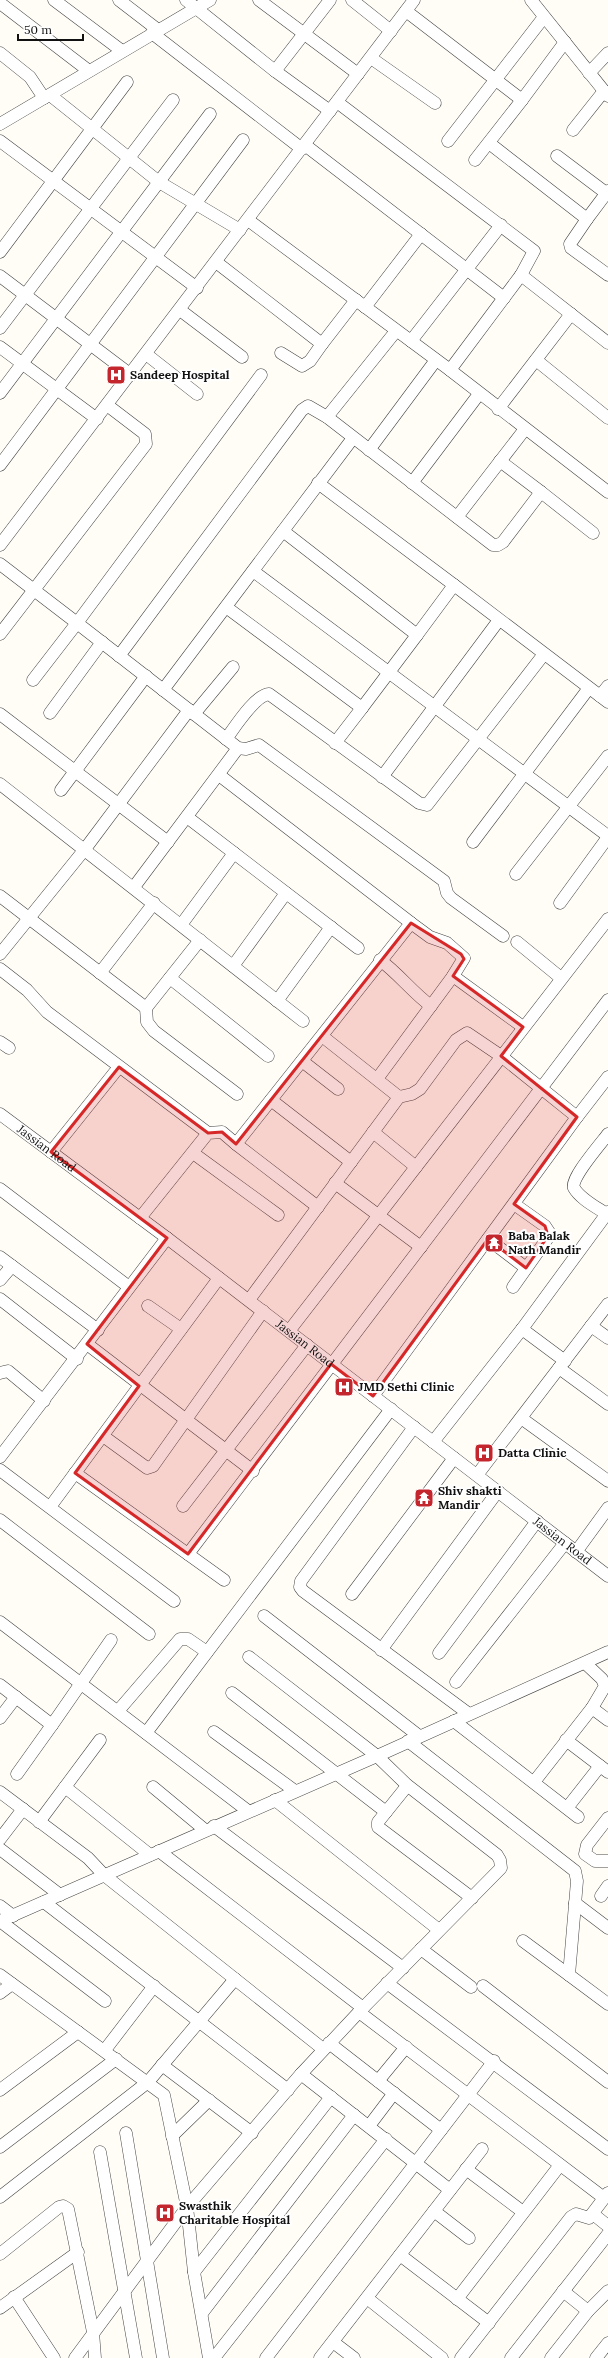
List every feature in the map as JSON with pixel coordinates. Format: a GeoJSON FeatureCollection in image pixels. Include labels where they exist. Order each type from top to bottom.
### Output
{"type":"FeatureCollection","features":[{"type":"Feature","properties":{"kind":"street"},"geometry":{"type":"LineString","coordinates":[[54,0],[122,51]]}},
{"type":"Feature","properties":{"kind":"street"},"geometry":{"type":"LineString","coordinates":[[119,0],[155,31],[303,147],[421,234],[504,298]]}},
{"type":"Feature","properties":{"kind":"street"},"geometry":{"type":"LineString","coordinates":[[186,0],[275,71],[334,107],[501,225],[534,251],[521,275],[450,370]]}},
{"type":"Feature","properties":{"kind":"street"},"geometry":{"type":"LineString","coordinates":[[0,124],[155,31],[210,0]]}},
{"type":"Feature","properties":{"kind":"street"},"geometry":{"type":"LineString","coordinates":[[259,0],[358,74]]}},
{"type":"Feature","properties":{"kind":"street"},"geometry":{"type":"LineString","coordinates":[[275,71],[330,0]]}},
{"type":"Feature","properties":{"kind":"street"},"geometry":{"type":"LineString","coordinates":[[352,0],[391,31]]}},
{"type":"Feature","properties":{"kind":"street"},"geometry":{"type":"LineString","coordinates":[[0,545],[414,0]]}},
{"type":"Feature","properties":{"kind":"street"},"geometry":{"type":"LineString","coordinates":[[531,0],[606,93],[573,130]]}},
{"type":"Feature","properties":{"kind":"street"},"geometry":{"type":"LineString","coordinates":[[0,3],[89,71]]}},
{"type":"Feature","properties":{"kind":"street"},"geometry":{"type":"LineString","coordinates":[[406,11],[522,100]]}},
{"type":"Feature","properties":{"kind":"street"},"geometry":{"type":"LineString","coordinates":[[448,141],[544,17]]}},
{"type":"Feature","properties":{"kind":"street"},"geometry":{"type":"LineString","coordinates":[[475,160],[565,42]]}},
{"type":"Feature","properties":{"kind":"street"},"geometry":{"type":"LineString","coordinates":[[0,53],[30,77],[47,96],[159,182],[240,230]]}},
{"type":"Feature","properties":{"kind":"street"},"geometry":{"type":"LineString","coordinates":[[589,73],[608,53]]}},
{"type":"Feature","properties":{"kind":"street"},"geometry":{"type":"LineString","coordinates":[[371,58],[435,103]]}},
{"type":"Feature","properties":{"kind":"street"},"geometry":{"type":"LineString","coordinates":[[0,252],[127,82]]}},
{"type":"Feature","properties":{"kind":"street"},"geometry":{"type":"LineString","coordinates":[[0,328],[173,100]]}},
{"type":"Feature","properties":{"kind":"street"},"geometry":{"type":"LineString","coordinates":[[0,393],[210,114]]}},
{"type":"Feature","properties":{"kind":"street"},"geometry":{"type":"LineString","coordinates":[[0,465],[242,140]]}},
{"type":"Feature","properties":{"kind":"street"},"geometry":{"type":"LineString","coordinates":[[0,141],[196,288]]}},
{"type":"Feature","properties":{"kind":"street"},"geometry":{"type":"LineString","coordinates":[[488,143],[587,219]]}},
{"type":"Feature","properties":{"kind":"street"},"geometry":{"type":"LineString","coordinates":[[557,156],[607,192],[570,244],[571,248],[608,275]]}},
{"type":"Feature","properties":{"kind":"street"},"geometry":{"type":"LineString","coordinates":[[248,220],[450,370],[498,409],[608,492]]}},
{"type":"Feature","properties":{"kind":"street"},"geometry":{"type":"LineString","coordinates":[[411,342],[501,225]]}},
{"type":"Feature","properties":{"kind":"street"},"geometry":{"type":"LineString","coordinates":[[281,353],[302,366],[310,361],[322,344],[360,304],[421,234]]}},
{"type":"Feature","properties":{"kind":"street"},"geometry":{"type":"LineString","coordinates":[[216,262],[322,344]]}},
{"type":"Feature","properties":{"kind":"street"},"geometry":{"type":"LineString","coordinates":[[521,275],[608,343]]}},
{"type":"Feature","properties":{"kind":"street"},"geometry":{"type":"LineString","coordinates":[[0,276],[130,375]]}},
{"type":"Feature","properties":{"kind":"street"},"geometry":{"type":"LineString","coordinates":[[180,310],[242,357]]}},
{"type":"Feature","properties":{"kind":"street"},"geometry":{"type":"LineString","coordinates":[[498,409],[571,314]]}},
{"type":"Feature","properties":{"kind":"street"},"geometry":{"type":"LineString","coordinates":[[327,417],[396,331]]}},
{"type":"Feature","properties":{"kind":"street"},"geometry":{"type":"LineString","coordinates":[[0,347],[96,419]]}},
{"type":"Feature","properties":{"kind":"street"},"geometry":{"type":"LineString","coordinates":[[146,354],[197,394]]}},
{"type":"Feature","properties":{"kind":"street"},"geometry":{"type":"LineString","coordinates":[[369,450],[436,360]]}},
{"type":"Feature","properties":{"kind":"street"},"geometry":{"type":"LineString","coordinates":[[536,360],[608,418]]}},
{"type":"Feature","properties":{"kind":"street"},"geometry":{"type":"LineString","coordinates":[[33,680],[262,375]]}},
{"type":"Feature","properties":{"kind":"street"},"geometry":{"type":"LineString","coordinates":[[412,483],[479,394]]}},
{"type":"Feature","properties":{"kind":"street"},"geometry":{"type":"LineString","coordinates":[[0,634],[35,591],[146,444],[144,434],[107,405]]}},
{"type":"Feature","properties":{"kind":"street"},"geometry":{"type":"LineString","coordinates":[[119,656],[302,410],[308,406],[312,406],[327,417],[491,543],[498,545],[506,538],[541,492]]}},
{"type":"Feature","properties":{"kind":"street"},"geometry":{"type":"LineString","coordinates":[[457,517],[525,429]]}},
{"type":"Feature","properties":{"kind":"street"},"geometry":{"type":"LineString","coordinates":[[163,690],[353,438]]}},
{"type":"Feature","properties":{"kind":"street"},"geometry":{"type":"LineString","coordinates":[[500,461],[593,532]]}},
{"type":"Feature","properties":{"kind":"street"},"geometry":{"type":"LineString","coordinates":[[318,483],[604,699],[608,686]]}},
{"type":"Feature","properties":{"kind":"street"},"geometry":{"type":"LineString","coordinates":[[283,531],[417,635]]}},
{"type":"Feature","properties":{"kind":"street"},"geometry":{"type":"LineString","coordinates":[[0,564],[238,748],[246,749],[259,745],[444,881],[451,898],[504,936]]}},
{"type":"Feature","properties":{"kind":"street"},"geometry":{"type":"LineString","coordinates":[[253,571],[608,837],[560,903]]}},
{"type":"Feature","properties":{"kind":"street"},"geometry":{"type":"LineString","coordinates":[[335,743],[454,585]]}},
{"type":"Feature","properties":{"kind":"street"},"geometry":{"type":"LineString","coordinates":[[226,606],[362,708]]}},
{"type":"Feature","properties":{"kind":"street"},"geometry":{"type":"LineString","coordinates":[[382,777],[499,620]]}},
{"type":"Feature","properties":{"kind":"street"},"geometry":{"type":"LineString","coordinates":[[50,713],[102,642]]}},
{"type":"Feature","properties":{"kind":"street"},"geometry":{"type":"LineString","coordinates":[[226,738],[256,701],[264,694],[269,694],[419,803],[427,805],[544,654]]}},
{"type":"Feature","properties":{"kind":"street"},"geometry":{"type":"LineString","coordinates":[[0,954],[85,849],[192,712],[233,667]]}},
{"type":"Feature","properties":{"kind":"street"},"geometry":{"type":"LineString","coordinates":[[62,790],[146,676]]}},
{"type":"Feature","properties":{"kind":"street"},"geometry":{"type":"LineString","coordinates":[[473,842],[589,688]]}},
{"type":"Feature","properties":{"kind":"street"},"geometry":{"type":"LineString","coordinates":[[0,714],[168,842]]}},
{"type":"Feature","properties":{"kind":"street"},"geometry":{"type":"LineString","coordinates":[[134,887],[238,748]]}},
{"type":"Feature","properties":{"kind":"street"},"geometry":{"type":"LineString","coordinates":[[516,874],[608,756]]}},
{"type":"Feature","properties":{"kind":"street"},"geometry":{"type":"LineString","coordinates":[[219,775],[411,923],[430,937],[447,943],[463,955],[463,962],[377,1080]]}},
{"type":"Feature","properties":{"kind":"street"},"geometry":{"type":"LineString","coordinates":[[0,784],[134,887],[303,1021]]}},
{"type":"Feature","properties":{"kind":"street"},"geometry":{"type":"LineString","coordinates":[[187,817],[358,948]]}},
{"type":"Feature","properties":{"kind":"street"},"geometry":{"type":"LineString","coordinates":[[181,925],[234,853]]}},
{"type":"Feature","properties":{"kind":"street"},"geometry":{"type":"LineString","coordinates":[[233,966],[286,893]]}},
{"type":"Feature","properties":{"kind":"street"},"geometry":{"type":"LineString","coordinates":[[0,896],[146,1008]]}},
{"type":"Feature","properties":{"kind":"street"},"geometry":{"type":"LineString","coordinates":[[100,973],[154,903]]}},
{"type":"Feature","properties":{"kind":"street"},"geometry":{"type":"LineString","coordinates":[[289,1331],[608,919]]}},
{"type":"Feature","properties":{"kind":"street"},"geometry":{"type":"LineString","coordinates":[[236,1144],[380,960],[411,923]]}},
{"type":"Feature","properties":{"kind":"street"},"geometry":{"type":"LineString","coordinates":[[277,1001],[330,927]]}},
{"type":"Feature","properties":{"kind":"street"},"geometry":{"type":"LineString","coordinates":[[200,940],[146,1008],[147,1022],[154,1031],[236,1094]]}},
{"type":"Feature","properties":{"kind":"street"},"geometry":{"type":"LineString","coordinates":[[517,942],[562,978]]}},
{"type":"Feature","properties":{"kind":"street"},"geometry":{"type":"LineString","coordinates":[[380,960],[393,970],[412,992],[431,1006]]}},
{"type":"Feature","properties":{"kind":"street"},"geometry":{"type":"LineString","coordinates":[[0,969],[27,990],[47,1012],[119,1067],[208,1133],[222,1132],[318,1207]]}},
{"type":"Feature","properties":{"kind":"street"},"geometry":{"type":"LineString","coordinates":[[453,976],[523,1027]]}},
{"type":"Feature","properties":{"kind":"street"},"geometry":{"type":"LineString","coordinates":[[170,978],[268,1056]]}},
{"type":"Feature","properties":{"kind":"street"},"geometry":{"type":"LineString","coordinates":[[188,1554],[254,1471],[331,1364],[608,1000]]}},
{"type":"Feature","properties":{"kind":"street"},"geometry":{"type":"LineString","coordinates":[[249,1300],[399,1097],[412,1094],[420,1089],[464,1033],[470,1034],[501,1056],[578,1117]]}},
{"type":"Feature","properties":{"kind":"street"},"geometry":{"type":"LineString","coordinates":[[322,1036],[399,1097]]}},
{"type":"Feature","properties":{"kind":"street"},"geometry":{"type":"LineString","coordinates":[[302,1061],[338,1089]]}},
{"type":"Feature","properties":{"kind":"street"},"geometry":{"type":"LineString","coordinates":[[51,1152],[119,1067]]}},
{"type":"Feature","properties":{"kind":"street"},"geometry":{"type":"LineString","coordinates":[[373,1396],[608,1077]]}},
{"type":"Feature","properties":{"kind":"street"},"geometry":{"type":"LineString","coordinates":[[271,1100],[351,1162]]}},
{"type":"Feature","properties":{"kind":"street","name":"Jassian Road"},"geometry":{"type":"LineString","coordinates":[[0,1114],[249,1300],[608,1576]]}},
{"type":"Feature","properties":{"kind":"street"},"geometry":{"type":"LineString","coordinates":[[373,1132],[416,1167]]}},
{"type":"Feature","properties":{"kind":"street"},"geometry":{"type":"LineString","coordinates":[[140,1218],[208,1133]]}},
{"type":"Feature","properties":{"kind":"street"},"geometry":{"type":"LineString","coordinates":[[433,1442],[522,1329],[608,1214],[582,1196],[574,1188],[573,1184],[581,1170],[608,1134]]}},
{"type":"Feature","properties":{"kind":"street"},"geometry":{"type":"LineString","coordinates":[[193,1153],[278,1215]]}},
{"type":"Feature","properties":{"kind":"street"},"geometry":{"type":"LineString","coordinates":[[335,1183],[420,1247]]}},
{"type":"Feature","properties":{"kind":"street"},"geometry":{"type":"LineString","coordinates":[[0,1189],[129,1287]]}},
{"type":"Feature","properties":{"kind":"street"},"geometry":{"type":"LineString","coordinates":[[513,1286],[547,1239],[549,1232],[545,1226],[514,1204]]}},
{"type":"Feature","properties":{"kind":"street"},"geometry":{"type":"LineString","coordinates":[[0,1457],[167,1238]]}},
{"type":"Feature","properties":{"kind":"street"},"geometry":{"type":"LineString","coordinates":[[488,1239],[526,1268]]}},
{"type":"Feature","properties":{"kind":"street"},"geometry":{"type":"LineString","coordinates":[[0,1257],[98,1330]]}},
{"type":"Feature","properties":{"kind":"street"},"geometry":{"type":"LineString","coordinates":[[0,1280],[12,1266]]}},
{"type":"Feature","properties":{"kind":"street"},"geometry":{"type":"LineString","coordinates":[[50,1507],[219,1278]]}},
{"type":"Feature","properties":{"kind":"street"},"geometry":{"type":"LineString","coordinates":[[0,1299],[76,1359]]}},
{"type":"Feature","properties":{"kind":"street"},"geometry":{"type":"LineString","coordinates":[[477,1475],[608,1304]]}},
{"type":"Feature","properties":{"kind":"street"},"geometry":{"type":"LineString","coordinates":[[148,1306],[181,1329]]}},
{"type":"Feature","properties":{"kind":"street"},"geometry":{"type":"LineString","coordinates":[[103,1436],[140,1464],[151,1468],[263,1311]]}},
{"type":"Feature","properties":{"kind":"street"},"geometry":{"type":"LineString","coordinates":[[592,1326],[608,1338]]}},
{"type":"Feature","properties":{"kind":"street"},"geometry":{"type":"LineString","coordinates":[[522,1329],[608,1404]]}},
{"type":"Feature","properties":{"kind":"street"},"geometry":{"type":"LineString","coordinates":[[87,1344],[139,1386],[254,1471]]}},
{"type":"Feature","properties":{"kind":"street"},"geometry":{"type":"LineString","coordinates":[[183,1506],[307,1345]]}},
{"type":"Feature","properties":{"kind":"street"},"geometry":{"type":"LineString","coordinates":[[0,1373],[8,1371],[44,1400]]}},
{"type":"Feature","properties":{"kind":"street"},"geometry":{"type":"LineString","coordinates":[[146,1733],[390,1409]]}},
{"type":"Feature","properties":{"kind":"street"},"geometry":{"type":"LineString","coordinates":[[521,1418],[608,1481]]}},
{"type":"Feature","properties":{"kind":"street"},"geometry":{"type":"LineString","coordinates":[[414,1427],[300,1585],[303,1592],[469,1714]]}},
{"type":"Feature","properties":{"kind":"street"},"geometry":{"type":"LineString","coordinates":[[352,1594],[454,1458]]}},
{"type":"Feature","properties":{"kind":"street"},"geometry":{"type":"LineString","coordinates":[[0,1470],[174,1601]]}},
{"type":"Feature","properties":{"kind":"street"},"geometry":{"type":"LineString","coordinates":[[75,1473],[224,1580]]}},
{"type":"Feature","properties":{"kind":"street"},"geometry":{"type":"LineString","coordinates":[[381,1650],[498,1491]]}},
{"type":"Feature","properties":{"kind":"street"},"geometry":{"type":"LineString","coordinates":[[576,1552],[608,1508]]}},
{"type":"Feature","properties":{"kind":"street"},"geometry":{"type":"LineString","coordinates":[[0,1520],[149,1634]]}},
{"type":"Feature","properties":{"kind":"street"},"geometry":{"type":"LineString","coordinates":[[439,1653],[537,1522]]}},
{"type":"Feature","properties":{"kind":"street"},"geometry":{"type":"LineString","coordinates":[[456,1682],[565,1543]]}},
{"type":"Feature","properties":{"kind":"street"},"geometry":{"type":"LineString","coordinates":[[264,1616],[419,1736]]}},
{"type":"Feature","properties":{"kind":"street"},"geometry":{"type":"LineString","coordinates":[[0,1622],[248,1811]]}},
{"type":"Feature","properties":{"kind":"street"},"geometry":{"type":"LineString","coordinates":[[118,1711],[180,1639],[188,1639],[207,1652]]}},
{"type":"Feature","properties":{"kind":"street"},"geometry":{"type":"LineString","coordinates":[[17,1774],[111,1640]]}},
{"type":"Feature","properties":{"kind":"street"},"geometry":{"type":"LineString","coordinates":[[0,1921],[248,1811],[377,1756],[608,1652]]}},
{"type":"Feature","properties":{"kind":"street"},"geometry":{"type":"LineString","coordinates":[[75,2358],[147,2258],[187,2207],[301,2074],[387,1983],[501,1868],[500,1860],[407,1786],[377,1756],[249,1657]]}},
{"type":"Feature","properties":{"kind":"street"},"geometry":{"type":"LineString","coordinates":[[534,1782],[592,1708],[605,1686],[602,1679],[585,1663]]}},
{"type":"Feature","properties":{"kind":"street"},"geometry":{"type":"LineString","coordinates":[[0,1685],[52,1725]]}},
{"type":"Feature","properties":{"kind":"street"},"geometry":{"type":"LineString","coordinates":[[232,1693],[386,1812]]}},
{"type":"Feature","properties":{"kind":"street"},"geometry":{"type":"LineString","coordinates":[[0,1718],[16,1697]]}},
{"type":"Feature","properties":{"kind":"street"},"geometry":{"type":"LineString","coordinates":[[592,1708],[608,1720]]}},
{"type":"Feature","properties":{"kind":"street"},"geometry":{"type":"LineString","coordinates":[[454,1721],[578,1817]]}},
{"type":"Feature","properties":{"kind":"street"},"geometry":{"type":"LineString","coordinates":[[214,1732],[295,1791]]}},
{"type":"Feature","properties":{"kind":"street"},"geometry":{"type":"LineString","coordinates":[[39,1822],[100,1740]]}},
{"type":"Feature","properties":{"kind":"street"},"geometry":{"type":"LineString","coordinates":[[566,1740],[604,1769],[567,1808]]}},
{"type":"Feature","properties":{"kind":"street"},"geometry":{"type":"LineString","coordinates":[[408,1742],[571,1866],[576,1875],[569,1975]]}},
{"type":"Feature","properties":{"kind":"street"},"geometry":{"type":"LineString","coordinates":[[407,1786],[378,1822],[378,1827],[472,1898]]}},
{"type":"Feature","properties":{"kind":"street"},"geometry":{"type":"LineString","coordinates":[[153,1787],[402,1968]]}},
{"type":"Feature","properties":{"kind":"street"},"geometry":{"type":"LineString","coordinates":[[65,1788],[154,1853],[361,2010],[406,2047],[560,2164],[606,2196],[593,2214],[586,2218],[579,2215],[573,2215],[461,2358]]}},
{"type":"Feature","properties":{"kind":"street"},"geometry":{"type":"LineString","coordinates":[[0,1792],[88,1858],[104,1875],[235,1979],[326,2046],[378,2081],[441,2130]]}},
{"type":"Feature","properties":{"kind":"street"},"geometry":{"type":"LineString","coordinates":[[275,1800],[439,1930]]}},
{"type":"Feature","properties":{"kind":"street"},"geometry":{"type":"LineString","coordinates":[[0,1839],[22,1809]]}},
{"type":"Feature","properties":{"kind":"street"},"geometry":{"type":"LineString","coordinates":[[608,1818],[585,1850],[587,1857],[591,1859],[608,1861]]}},
{"type":"Feature","properties":{"kind":"street"},"geometry":{"type":"LineString","coordinates":[[0,1849],[60,1894]]}},
{"type":"Feature","properties":{"kind":"street"},"geometry":{"type":"LineString","coordinates":[[44,1902],[288,2090]]}},
{"type":"Feature","properties":{"kind":"street"},"geometry":{"type":"LineString","coordinates":[[575,1903],[608,1928]]}},
{"type":"Feature","properties":{"kind":"street"},"geometry":{"type":"LineString","coordinates":[[0,1906],[13,1916]]}},
{"type":"Feature","properties":{"kind":"street"},"geometry":{"type":"LineString","coordinates":[[0,1921],[105,2001]]}},
{"type":"Feature","properties":{"kind":"street"},"geometry":{"type":"LineString","coordinates":[[523,1941],[608,2004]]}},
{"type":"Feature","properties":{"kind":"street"},"geometry":{"type":"LineString","coordinates":[[421,1949],[477,1987],[608,2082]]}},
{"type":"Feature","properties":{"kind":"street"},"geometry":{"type":"LineString","coordinates":[[0,1975],[164,2094],[187,2207],[194,2272],[209,2358]]}},
{"type":"Feature","properties":{"kind":"street"},"geometry":{"type":"LineString","coordinates":[[0,2197],[148,2082],[235,1979]]}},
{"type":"Feature","properties":{"kind":"street"},"geometry":{"type":"LineString","coordinates":[[387,1983],[494,2061],[608,2149]]}},
{"type":"Feature","properties":{"kind":"street"},"geometry":{"type":"LineString","coordinates":[[0,1993],[12,1984]]}},
{"type":"Feature","properties":{"kind":"street"},"geometry":{"type":"LineString","coordinates":[[108,2046],[154,1986]]}},
{"type":"Feature","properties":{"kind":"street"},"geometry":{"type":"LineString","coordinates":[[0,2090],[78,2032]]}},
{"type":"Feature","properties":{"kind":"street"},"geometry":{"type":"LineString","coordinates":[[378,2081],[406,2047]]}},
{"type":"Feature","properties":{"kind":"street"},"geometry":{"type":"LineString","coordinates":[[0,2147],[116,2059]]}},
{"type":"Feature","properties":{"kind":"street"},"geometry":{"type":"LineString","coordinates":[[266,2358],[494,2061]]}},
{"type":"Feature","properties":{"kind":"street"},"geometry":{"type":"LineString","coordinates":[[162,2065],[252,2133]]}},
{"type":"Feature","properties":{"kind":"street"},"geometry":{"type":"LineString","coordinates":[[301,2074],[416,2162],[450,2190]]}},
{"type":"Feature","properties":{"kind":"street"},"geometry":{"type":"LineString","coordinates":[[369,2126],[394,2093]]}},
{"type":"Feature","properties":{"kind":"street"},"geometry":{"type":"LineString","coordinates":[[194,2272],[331,2097]]}},
{"type":"Feature","properties":{"kind":"street"},"geometry":{"type":"LineString","coordinates":[[172,2136],[209,2100]]}},
{"type":"Feature","properties":{"kind":"street"},"geometry":{"type":"LineString","coordinates":[[202,2313],[354,2115]]}},
{"type":"Feature","properties":{"kind":"street"},"geometry":{"type":"LineString","coordinates":[[126,2133],[163,2358]]}},
{"type":"Feature","properties":{"kind":"street"},"geometry":{"type":"LineString","coordinates":[[214,2358],[386,2139]]}},
{"type":"Feature","properties":{"kind":"street"},"geometry":{"type":"LineString","coordinates":[[320,2358],[482,2149]]}},
{"type":"Feature","properties":{"kind":"street"},"geometry":{"type":"LineString","coordinates":[[100,2152],[136,2358]]}},
{"type":"Feature","properties":{"kind":"street"},"geometry":{"type":"LineString","coordinates":[[457,2299],[560,2164]]}},
{"type":"Feature","properties":{"kind":"street"},"geometry":{"type":"LineString","coordinates":[[466,2169],[523,2212]]}},
{"type":"Feature","properties":{"kind":"street"},"geometry":{"type":"LineString","coordinates":[[0,2254],[61,2206],[68,2209],[78,2252],[93,2332],[95,2358]]}},
{"type":"Feature","properties":{"kind":"street"},"geometry":{"type":"LineString","coordinates":[[434,2211],[469,2238]]}},
{"type":"Feature","properties":{"kind":"street"},"geometry":{"type":"LineString","coordinates":[[593,2214],[608,2226]]}},
{"type":"Feature","properties":{"kind":"street"},"geometry":{"type":"LineString","coordinates":[[511,2358],[608,2234]]}},
{"type":"Feature","properties":{"kind":"street"},"geometry":{"type":"LineString","coordinates":[[0,2308],[78,2252]]}},
{"type":"Feature","properties":{"kind":"street"},"geometry":{"type":"LineString","coordinates":[[400,2255],[489,2323]]}},
{"type":"Feature","properties":{"kind":"street"},"geometry":{"type":"LineString","coordinates":[[563,2291],[588,2311]]}},
{"type":"Feature","properties":{"kind":"street"},"geometry":{"type":"LineString","coordinates":[[551,2358],[588,2311],[608,2291]]}},
{"type":"Feature","properties":{"kind":"street"},"geometry":{"type":"LineString","coordinates":[[14,2297],[54,2358]]}},
{"type":"Feature","properties":{"kind":"street"},"geometry":{"type":"LineString","coordinates":[[367,2298],[442,2358]]}},
{"type":"Feature","properties":{"kind":"street"},"geometry":{"type":"LineString","coordinates":[[333,2342],[354,2358]]}},
{"type":"Feature","properties":{"kind":"street"},"geometry":{"type":"LineString","coordinates":[[596,2358],[608,2343]]}},
{"type":"Feature","properties":{"kind":"highlighted area"},"geometry":{"type":"Polygon","coordinates":[[[411,923],[461,954],[464,959],[453,976],[523,1027],[501,1056],[577,1117],[514,1204],[545,1226],[548,1236],[526,1268],[488,1239],[373,1396],[331,1364],[188,1554],[75,1473],[139,1386],[87,1344],[167,1238],[51,1152],[119,1067],[208,1133],[222,1132],[236,1144],[411,923]]]}},
{"type":"Feature","properties":{"kind":"place","name":"Sandeep Hospital"},"geometry":{"type":"Point","coordinates":[116,375]}},
{"type":"Feature","properties":{"kind":"place","name":"Baba Balak Nath Mandir"},"geometry":{"type":"Point","coordinates":[494,1243]}},
{"type":"Feature","properties":{"kind":"place","name":"JMD Sethi Clinic"},"geometry":{"type":"Point","coordinates":[344,1387]}},
{"type":"Feature","properties":{"kind":"place","name":"Datta Clinic"},"geometry":{"type":"Point","coordinates":[484,1453]}},
{"type":"Feature","properties":{"kind":"place","name":"Shiv shakti Mandir"},"geometry":{"type":"Point","coordinates":[424,1498]}},
{"type":"Feature","properties":{"kind":"place","name":"Swasthik Charitable Hospital"},"geometry":{"type":"Point","coordinates":[165,2213]}}]}
